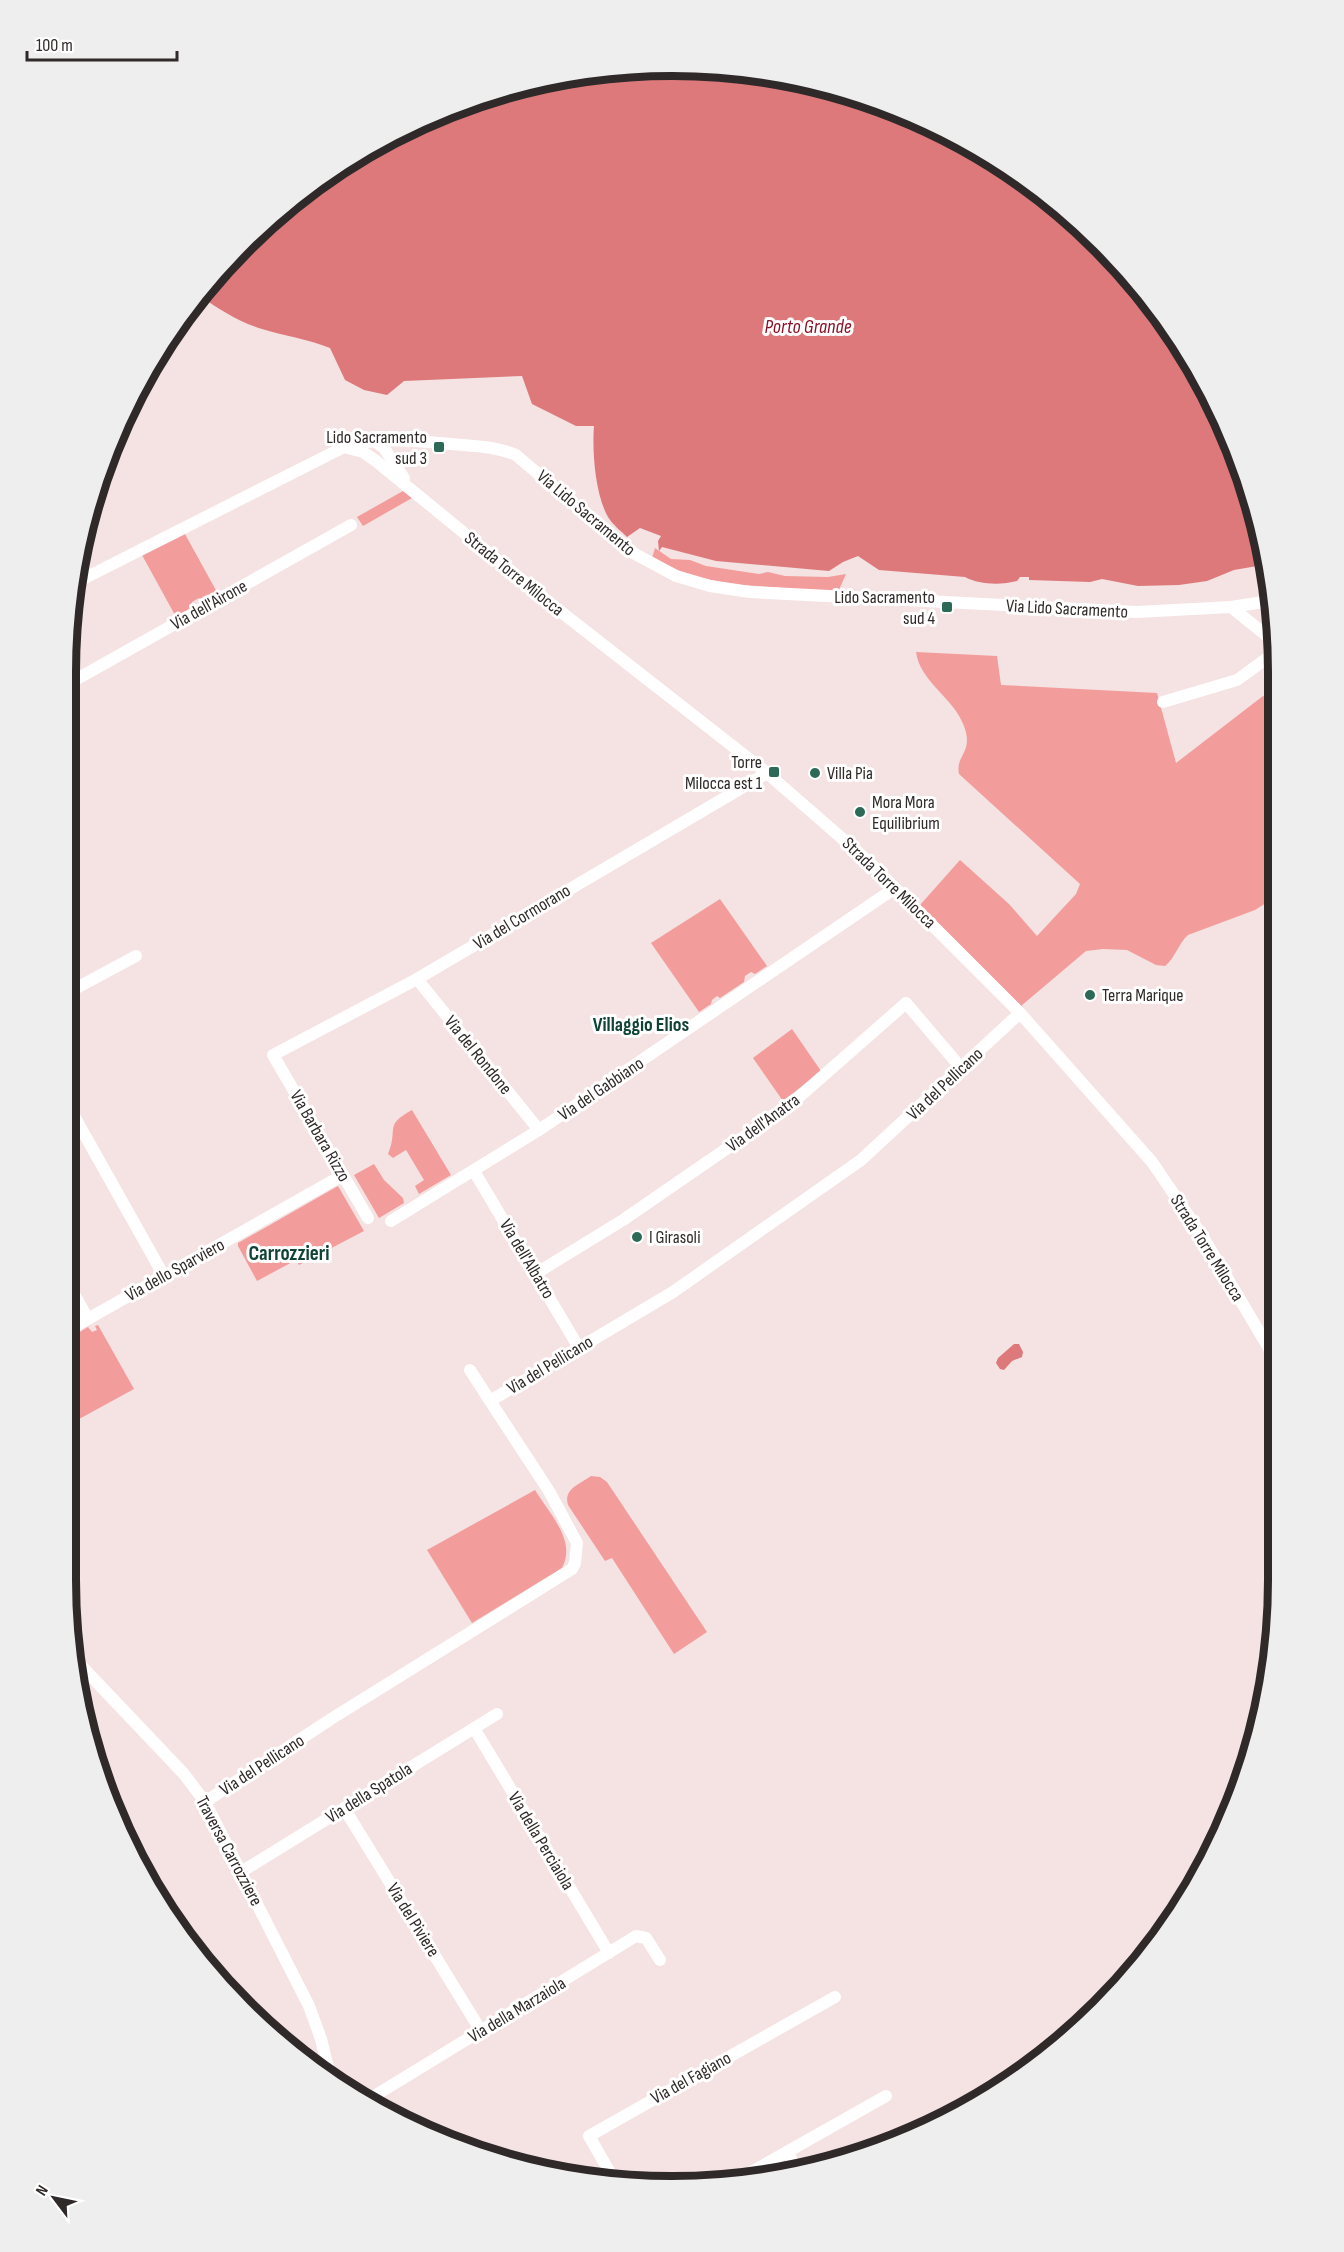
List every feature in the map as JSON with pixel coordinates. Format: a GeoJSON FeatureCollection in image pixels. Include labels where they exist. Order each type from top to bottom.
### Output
{"type":"FeatureCollection","features":[{"type":"Feature","properties":{"kind":"street","name":"Via Lido Sacramento"},"geometry":{"type":"LineString","coordinates":[[84,578],[344,447],[361,442],[407,440],[495,447],[516,455],[626,548],[676,576],[710,586],[782,594],[1137,612],[1231,608],[1263,602]]}},
{"type":"Feature","properties":{"kind":"street"},"geometry":{"type":"LineString","coordinates":[[399,470],[399,451],[407,440]]}},
{"type":"Feature","properties":{"kind":"street"},"geometry":{"type":"LineString","coordinates":[[376,461],[373,447],[375,441],[384,448],[411,489]]}},
{"type":"Feature","properties":{"kind":"street","name":"Strada Torre Milocca"},"geometry":{"type":"LineString","coordinates":[[344,447],[363,452],[376,461],[551,604],[767,773],[868,861],[1020,1013],[1152,1162],[1203,1237],[1268,1347]]}},
{"type":"Feature","properties":{"kind":"street","name":"Via dell'Airone"},"geometry":{"type":"LineString","coordinates":[[76,680],[351,525]]}},
{"type":"Feature","properties":{"kind":"street"},"geometry":{"type":"LineString","coordinates":[[1231,608],[1266,635]]}},
{"type":"Feature","properties":{"kind":"street"},"geometry":{"type":"LineString","coordinates":[[1163,702],[1237,680],[1267,658]]}},
{"type":"Feature","properties":{"kind":"street","name":"Via del Cormorano"},"geometry":{"type":"LineString","coordinates":[[273,1055],[417,980],[767,773]]}},
{"type":"Feature","properties":{"kind":"street","name":"Via del Gabbiano"},"geometry":{"type":"LineString","coordinates":[[391,1221],[539,1130],[895,888]]}},
{"type":"Feature","properties":{"kind":"street"},"geometry":{"type":"LineString","coordinates":[[76,988],[136,956]]}},
{"type":"Feature","properties":{"kind":"street","name":"Via del Rondone"},"geometry":{"type":"LineString","coordinates":[[417,980],[539,1130]]}},
{"type":"Feature","properties":{"kind":"street","name":"Via dell'Anatra"},"geometry":{"type":"LineString","coordinates":[[535,1274],[623,1220],[790,1105],[906,1003],[962,1069]]}},
{"type":"Feature","properties":{"kind":"street","name":"Via del Pellicano"},"geometry":{"type":"LineString","coordinates":[[205,1802],[331,1719],[572,1569],[575,1563],[577,1543],[549,1491],[490,1401],[673,1292],[861,1160],[1020,1013]]}},
{"type":"Feature","properties":{"kind":"street","name":"Via Barbara Rizzo"},"geometry":{"type":"LineString","coordinates":[[273,1055],[368,1218]]}},
{"type":"Feature","properties":{"kind":"street"},"geometry":{"type":"LineString","coordinates":[[76,1119],[164,1276]]}},
{"type":"Feature","properties":{"kind":"street","name":"Via dell'Albatro"},"geometry":{"type":"LineString","coordinates":[[474,1171],[579,1348]]}},
{"type":"Feature","properties":{"kind":"street","name":"Via dello Sparviero"},"geometry":{"type":"LineString","coordinates":[[76,1326],[343,1175]]}},
{"type":"Feature","properties":{"kind":"street"},"geometry":{"type":"LineString","coordinates":[[76,1298],[88,1319]]}},
{"type":"Feature","properties":{"kind":"street"},"geometry":{"type":"LineString","coordinates":[[470,1370],[490,1401]]}},
{"type":"Feature","properties":{"kind":"street","name":"Traversa Carrozziere"},"geometry":{"type":"LineString","coordinates":[[84,1668],[184,1773],[205,1802],[309,2006],[327,2065]]}},
{"type":"Feature","properties":{"kind":"street","name":"Via della Spatola"},"geometry":{"type":"LineString","coordinates":[[241,1872],[497,1714]]}},
{"type":"Feature","properties":{"kind":"street","name":"Via della Perciaiola"},"geometry":{"type":"LineString","coordinates":[[474,1728],[609,1953]]}},
{"type":"Feature","properties":{"kind":"street","name":"Via del Piviere"},"geometry":{"type":"LineString","coordinates":[[344,1808],[481,2031]]}},
{"type":"Feature","properties":{"kind":"street","name":"Via della Marzaiola"},"geometry":{"type":"LineString","coordinates":[[375,2096],[636,1936],[646,1938],[660,1960]]}},
{"type":"Feature","properties":{"kind":"street","name":"Via del Fagiano"},"geometry":{"type":"LineString","coordinates":[[610,2172],[589,2136],[835,1997]]}},
{"type":"Feature","properties":{"kind":"street"},"geometry":{"type":"LineString","coordinates":[[758,2169],[886,2096]]}},
{"type":"Feature","properties":{"kind":"street"},"geometry":{"type":"LineString","coordinates":[[787,2152],[793,2163]]}},
{"type":"Feature","properties":{"kind":"shaded area"},"geometry":{"type":"Polygon","coordinates":[[[403,491],[412,498],[363,526],[357,517],[403,491]]]}},
{"type":"Feature","properties":{"kind":"shaded area"},"geometry":{"type":"Polygon","coordinates":[[[185,534],[218,594],[204,602],[199,598],[192,602],[193,608],[176,617],[142,555],[185,534]]]}},
{"type":"Feature","properties":{"kind":"shaded area"},"geometry":{"type":"Polygon","coordinates":[[[655,548],[671,559],[690,560],[706,566],[759,574],[768,572],[785,576],[828,577],[846,574],[838,592],[728,584],[686,574],[652,558],[655,548]]]}},
{"type":"Feature","properties":{"kind":"shaded area"},"geometry":{"type":"Polygon","coordinates":[[[916,652],[997,656],[1001,685],[1157,693],[1176,763],[1263,696],[1268,698],[1268,902],[1255,910],[1188,935],[1165,966],[1156,965],[1127,950],[1086,951],[1021,1006],[920,905],[960,860],[1009,904],[1037,936],[1076,894],[1080,884],[959,774],[958,768],[967,742],[964,726],[953,707],[930,681],[919,663],[916,652]]]}},
{"type":"Feature","properties":{"kind":"shaded area"},"geometry":{"type":"Polygon","coordinates":[[[720,899],[767,966],[755,974],[751,972],[745,976],[744,982],[720,998],[717,996],[711,1004],[699,1012],[651,943],[720,899]]]}},
{"type":"Feature","properties":{"kind":"shaded area"},"geometry":{"type":"Polygon","coordinates":[[[792,1029],[821,1071],[783,1101],[753,1058],[792,1029]]]}},
{"type":"Feature","properties":{"kind":"shaded area"},"geometry":{"type":"Polygon","coordinates":[[[412,1110],[451,1175],[419,1194],[415,1186],[424,1180],[406,1150],[393,1158],[388,1154],[395,1124],[403,1115],[412,1110]]]}},
{"type":"Feature","properties":{"kind":"shaded area"},"geometry":{"type":"Polygon","coordinates":[[[374,1164],[384,1180],[403,1198],[404,1203],[379,1218],[354,1175],[374,1164]]]}},
{"type":"Feature","properties":{"kind":"shaded area"},"geometry":{"type":"Polygon","coordinates":[[[338,1186],[364,1231],[299,1265],[296,1260],[257,1281],[238,1243],[338,1186]]]}},
{"type":"Feature","properties":{"kind":"shaded area"},"geometry":{"type":"Polygon","coordinates":[[[98,1325],[134,1389],[76,1421],[76,1334],[88,1327],[92,1332],[97,1330],[95,1326],[98,1325]]]}},
{"type":"Feature","properties":{"kind":"shaded area"},"geometry":{"type":"Polygon","coordinates":[[[591,1476],[600,1477],[607,1482],[707,1632],[674,1654],[612,1558],[605,1561],[568,1505],[567,1499],[570,1491],[591,1476]]]}},
{"type":"Feature","properties":{"kind":"shaded area"},"geometry":{"type":"Polygon","coordinates":[[[535,1490],[564,1538],[566,1558],[562,1568],[472,1623],[427,1550],[535,1490]]]}},
{"type":"Feature","properties":{"kind":"water","name":"Porto Grande"},"geometry":{"type":"Polygon","coordinates":[[[672,76],[750,82],[826,97],[900,122],[970,156],[1003,177],[1065,224],[1120,279],[1167,341],[1206,409],[1236,481],[1258,566],[1234,570],[1207,581],[1179,585],[1138,586],[1102,579],[1090,582],[1029,580],[1029,577],[1020,577],[1017,581],[997,584],[977,582],[965,577],[879,570],[858,556],[829,571],[716,561],[662,547],[659,551],[658,541],[661,536],[640,528],[627,537],[608,517],[600,497],[595,472],[594,426],[576,426],[532,404],[522,376],[404,381],[387,395],[364,390],[345,380],[330,348],[245,323],[207,301],[224,279],[279,224],[309,200],[374,156],[444,122],[481,108],[556,88],[594,82],[672,76]]]}},
{"type":"Feature","properties":{"kind":"water"},"geometry":{"type":"Polygon","coordinates":[[[1014,1344],[1019,1344],[1023,1352],[1022,1357],[1012,1361],[1004,1370],[1000,1369],[996,1363],[998,1358],[1014,1344]]]}},
{"type":"Feature","properties":{"kind":"place","name":"Lido Sacramento sud 3"},"geometry":{"type":"Point","coordinates":[439,447]}},
{"type":"Feature","properties":{"kind":"place","name":"Lido Sacramento sud 4"},"geometry":{"type":"Point","coordinates":[947,607]}},
{"type":"Feature","properties":{"kind":"place","name":"Torre Milocca est 1"},"geometry":{"type":"Point","coordinates":[774,772]}},
{"type":"Feature","properties":{"kind":"place","name":"Villa Pia"},"geometry":{"type":"Point","coordinates":[815,773]}},
{"type":"Feature","properties":{"kind":"place","name":"Mora Mora Equilibrium"},"geometry":{"type":"Point","coordinates":[860,812]}},
{"type":"Feature","properties":{"kind":"place","name":"Terra Marique"},"geometry":{"type":"Point","coordinates":[1090,995]}},
{"type":"Feature","properties":{"kind":"place","name":"I Girasoli"},"geometry":{"type":"Point","coordinates":[637,1237]}},
{"type":"Feature","properties":{"kind":"district","name":"Villaggio Elios"},"geometry":{"type":"Point","coordinates":[641,1025]}},
{"type":"Feature","properties":{"kind":"district","name":"Carrozzieri"},"geometry":{"type":"Point","coordinates":[289,1253]}}]}
